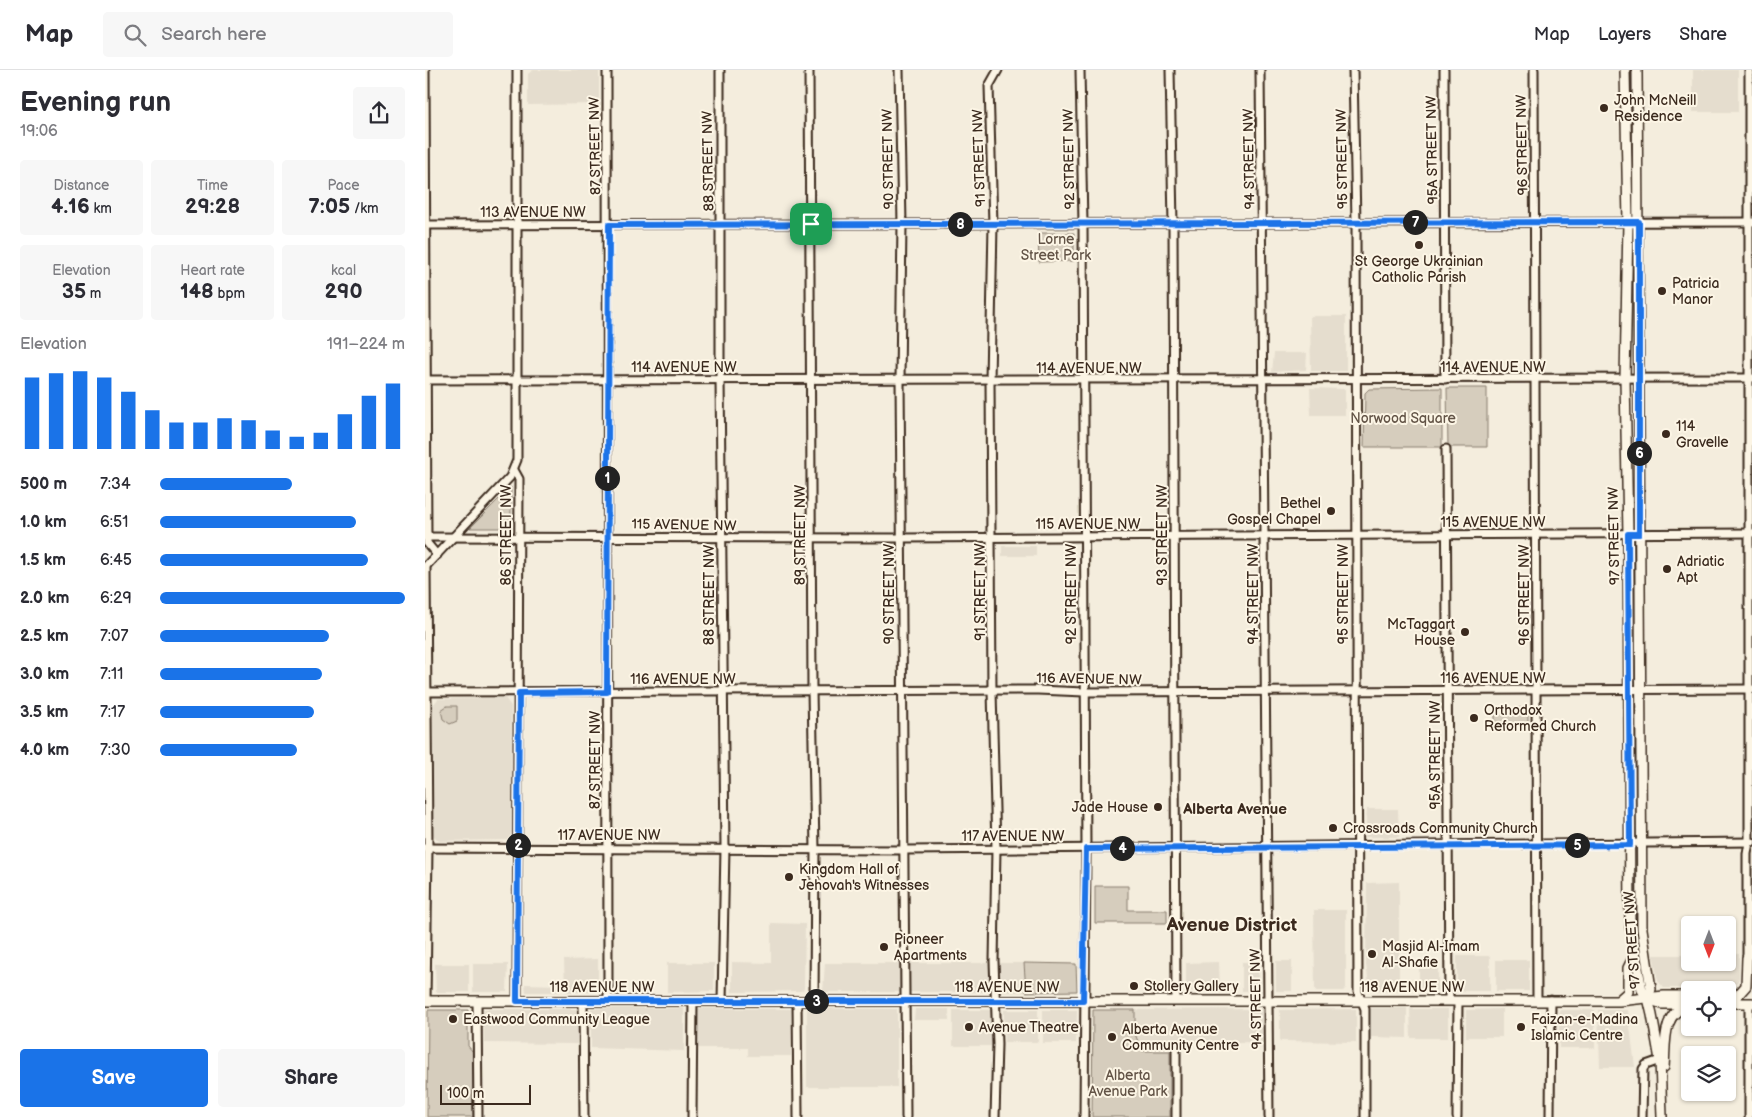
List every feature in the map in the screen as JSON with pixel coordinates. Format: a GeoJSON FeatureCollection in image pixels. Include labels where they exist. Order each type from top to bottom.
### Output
{"type":"FeatureCollection","features":[{"type":"Feature","properties":{"kind":"main road","name":"97 STREET NW"},"geometry":{"type":"LineString","coordinates":[[1625,70],[1628,222],[1625,379],[1628,534],[1630,926],[1634,956],[1642,990],[1649,998]]}},
{"type":"Feature","properties":{"kind":"main road","name":"97 STREET NW"},"geometry":{"type":"LineString","coordinates":[[1637,70],[1642,929],[1651,989],[1649,998],[1660,1060],[1662,1117]]}},
{"type":"Feature","properties":{"kind":"main road"},"geometry":{"type":"LineString","coordinates":[[1736,995],[1746,986],[1749,974],[1747,958],[1752,948]]}},
{"type":"Feature","properties":{"kind":"main road"},"geometry":{"type":"LineString","coordinates":[[1619,1001],[1628,992],[1628,968],[1634,956]]}},
{"type":"Feature","properties":{"kind":"main road","name":"118 AVENUE NW"},"geometry":{"type":"LineString","coordinates":[[425,1001],[1619,1001],[1681,996]]}},
{"type":"Feature","properties":{"kind":"main road","name":"118 AVENUE NW"},"geometry":{"type":"LineString","coordinates":[[1649,998],[1662,1004],[1681,1005]]}},
{"type":"Feature","properties":{"kind":"main road"},"geometry":{"type":"LineString","coordinates":[[1736,1003],[1751,1003]]}},
{"type":"Feature","properties":{"kind":"main road"},"geometry":{"type":"LineString","coordinates":[[1662,1099],[1669,1021],[1677,1010],[1681,1008]]}},
{"type":"Feature","properties":{"kind":"street"},"geometry":{"type":"LineString","coordinates":[[425,70],[426,537],[428,546],[437,555]]}},
{"type":"Feature","properties":{"kind":"street","name":"86 STREET NW"},"geometry":{"type":"LineString","coordinates":[[517,70],[517,451],[515,470],[519,479],[517,1001]]}},
{"type":"Feature","properties":{"kind":"street","name":"87 STREET NW"},"geometry":{"type":"LineString","coordinates":[[607,70],[609,225],[607,380],[608,1001]]}},
{"type":"Feature","properties":{"kind":"street","name":"88 STREET NW"},"geometry":{"type":"LineString","coordinates":[[720,70],[721,538],[725,848],[723,1001]]}},
{"type":"Feature","properties":{"kind":"street","name":"89 STREET NW"},"geometry":{"type":"LineString","coordinates":[[809,70],[813,538],[812,691],[815,849],[814,1001]]}},
{"type":"Feature","properties":{"kind":"street","name":"90 STREET NW"},"geometry":{"type":"LineString","coordinates":[[899,70],[902,224],[900,380],[901,691],[905,850],[906,1117]]}},
{"type":"Feature","properties":{"kind":"street","name":"91 STREET NW"},"geometry":{"type":"LineString","coordinates":[[995,1117],[996,849],[992,691],[993,537],[990,380],[993,224],[989,86],[998,70]]}},
{"type":"Feature","properties":{"kind":"street","name":"92 STREET NW"},"geometry":{"type":"LineString","coordinates":[[1080,70],[1083,224],[1083,537],[1086,849],[1083,1001],[1084,1117]]}},
{"type":"Feature","properties":{"kind":"street","name":"93 STREET NW"},"geometry":{"type":"LineString","coordinates":[[1171,70],[1176,1001]]}},
{"type":"Feature","properties":{"kind":"street","name":"94 STREET NW"},"geometry":{"type":"LineString","coordinates":[[1260,70],[1262,223],[1261,380],[1265,536],[1269,1117]]}},
{"type":"Feature","properties":{"kind":"street","name":"95 STREET NW"},"geometry":{"type":"LineString","coordinates":[[1353,70],[1357,847],[1360,1001],[1365,1009],[1365,1117]]}},
{"type":"Feature","properties":{"kind":"street","name":"95A STREET NW"},"geometry":{"type":"LineString","coordinates":[[1444,70],[1445,379]]}},
{"type":"Feature","properties":{"kind":"street","name":"96 STREET NW"},"geometry":{"type":"LineString","coordinates":[[1534,70],[1537,1000]]}},
{"type":"Feature","properties":{"kind":"street"},"geometry":{"type":"LineString","coordinates":[[1749,70],[1752,850]]}},
{"type":"Feature","properties":{"kind":"street","name":"113 AVENUE NW"},"geometry":{"type":"LineString","coordinates":[[426,225],[1751,222]]}},
{"type":"Feature","properties":{"kind":"street","name":"114 AVENUE NW"},"geometry":{"type":"LineString","coordinates":[[425,380],[1750,378]]}},
{"type":"Feature","properties":{"kind":"street","name":"95A STREET NW"},"geometry":{"type":"LineString","coordinates":[[1446,449],[1448,846],[1457,1117]]}},
{"type":"Feature","properties":{"kind":"street"},"geometry":{"type":"LineString","coordinates":[[425,1001],[427,848],[425,567],[455,537],[515,470]]}},
{"type":"Feature","properties":{"kind":"street","name":"115 AVENUE NW"},"geometry":{"type":"LineString","coordinates":[[426,537],[901,538],[1751,534]]}},
{"type":"Feature","properties":{"kind":"street","name":"116 AVENUE NW"},"geometry":{"type":"LineString","coordinates":[[425,692],[1266,692],[1751,689]]}},
{"type":"Feature","properties":{"kind":"street"},"geometry":{"type":"LineString","coordinates":[[1747,958],[1747,854],[1751,842]]}},
{"type":"Feature","properties":{"kind":"street","name":"117 AVENUE NW"},"geometry":{"type":"LineString","coordinates":[[427,848],[905,850],[1536,846],[1751,842]]}},
{"type":"Feature","properties":{"kind":"street"},"geometry":{"type":"LineString","coordinates":[[1550,1117],[1551,1000]]}},
{"type":"Feature","properties":{"kind":"street"},"geometry":{"type":"LineString","coordinates":[[477,1001],[478,1117]]}},
{"type":"Feature","properties":{"kind":"street"},"geometry":{"type":"LineString","coordinates":[[583,1001],[584,1117]]}},
{"type":"Feature","properties":{"kind":"street"},"geometry":{"type":"LineString","coordinates":[[692,1117],[693,1001]]}},
{"type":"Feature","properties":{"kind":"street"},"geometry":{"type":"LineString","coordinates":[[797,1001],[798,1117]]}},
{"type":"Feature","properties":{"kind":"street"},"geometry":{"type":"LineString","coordinates":[[1749,1117],[1751,1003]]}},
{"type":"Feature","properties":{"kind":"street"},"geometry":{"type":"LineString","coordinates":[[1175,1046],[1176,1117]]}},
{"type":"Feature","properties":{"kind":"street"},"geometry":{"type":"LineString","coordinates":[[1642,1117],[1643,1069],[1646,1065],[1660,1060]]}},
{"type":"Feature","properties":{"kind":"shaded area"},"geometry":{"type":"Polygon","coordinates":[[[533,70],[599,70],[599,104],[528,105],[528,74],[533,70]]]}},
{"type":"Feature","properties":{"kind":"shaded area"},"geometry":{"type":"Polygon","coordinates":[[[1693,70],[1738,70],[1738,112],[1693,112],[1693,70]]]}},
{"type":"Feature","properties":{"kind":"shaded area"},"geometry":{"type":"Polygon","coordinates":[[[1310,316],[1346,316],[1346,371],[1311,371],[1310,316]]]}},
{"type":"Feature","properties":{"kind":"shaded area"},"geometry":{"type":"Polygon","coordinates":[[[1274,353],[1307,353],[1306,370],[1272,372],[1274,353]]]}},
{"type":"Feature","properties":{"kind":"shaded area"},"geometry":{"type":"Polygon","coordinates":[[[1310,388],[1345,389],[1345,415],[1311,415],[1310,388]]]}},
{"type":"Feature","properties":{"kind":"shaded area"},"geometry":{"type":"Polygon","coordinates":[[[1002,546],[1036,546],[1036,556],[1002,556],[1002,546]]]}},
{"type":"Feature","properties":{"kind":"shaded area"},"geometry":{"type":"Polygon","coordinates":[[[505,698],[511,706],[513,833],[507,840],[439,841],[432,834],[433,705],[438,699],[505,698]]]}},
{"type":"Feature","properties":{"kind":"shaded area"},"geometry":{"type":"Polygon","coordinates":[[[1367,809],[1398,809],[1399,837],[1365,837],[1367,809]]]}},
{"type":"Feature","properties":{"kind":"shaded area"},"geometry":{"type":"Polygon","coordinates":[[[1399,882],[1399,990],[1370,990],[1366,965],[1367,883],[1399,882]]]}},
{"type":"Feature","properties":{"kind":"shaded area"},"geometry":{"type":"Polygon","coordinates":[[[1314,910],[1346,910],[1346,988],[1343,991],[1315,991],[1314,910]]]}},
{"type":"Feature","properties":{"kind":"shaded area"},"geometry":{"type":"Polygon","coordinates":[[[771,923],[805,924],[804,989],[801,991],[732,992],[732,962],[771,963],[771,923]]]}},
{"type":"Feature","properties":{"kind":"shaded area"},"geometry":{"type":"Polygon","coordinates":[[[1736,954],[1739,954],[1739,978],[1736,984],[1736,981],[1681,981],[1681,988],[1664,988],[1658,981],[1653,955],[1681,955],[1681,971],[1736,971],[1736,954]]]}},
{"type":"Feature","properties":{"kind":"shaded area"},"geometry":{"type":"Polygon","coordinates":[[[1457,956],[1490,956],[1490,991],[1457,991],[1457,956]]]}},
{"type":"Feature","properties":{"kind":"shaded area"},"geometry":{"type":"Polygon","coordinates":[[[598,959],[598,992],[565,992],[564,960],[598,959]]]}},
{"type":"Feature","properties":{"kind":"shaded area"},"geometry":{"type":"Polygon","coordinates":[[[1496,960],[1529,960],[1529,991],[1496,991],[1496,960]]]}},
{"type":"Feature","properties":{"kind":"shaded area"},"geometry":{"type":"Polygon","coordinates":[[[1276,961],[1292,961],[1292,991],[1276,991],[1276,961]]]}},
{"type":"Feature","properties":{"kind":"shaded area"},"geometry":{"type":"Polygon","coordinates":[[[1419,961],[1438,961],[1438,991],[1419,991],[1419,961]]]}},
{"type":"Feature","properties":{"kind":"shaded area"},"geometry":{"type":"Polygon","coordinates":[[[1219,962],[1220,991],[1186,991],[1186,963],[1219,962]]]}},
{"type":"Feature","properties":{"kind":"shaded area"},"geometry":{"type":"Polygon","coordinates":[[[1242,962],[1258,962],[1259,991],[1242,991],[1242,962]]]}},
{"type":"Feature","properties":{"kind":"shaded area"},"geometry":{"type":"Polygon","coordinates":[[[667,963],[714,963],[714,991],[667,992],[667,963]]]}},
{"type":"Feature","properties":{"kind":"shaded area"},"geometry":{"type":"Polygon","coordinates":[[[825,963],[1024,963],[1026,992],[823,992],[825,963]]]}},
{"type":"Feature","properties":{"kind":"shaded area"},"geometry":{"type":"Polygon","coordinates":[[[435,964],[469,964],[469,992],[436,992],[435,964]]]}},
{"type":"Feature","properties":{"kind":"shaded area"},"geometry":{"type":"Polygon","coordinates":[[[473,964],[508,964],[507,992],[473,992],[473,964]]]}},
{"type":"Feature","properties":{"kind":"shaded area"},"geometry":{"type":"Polygon","coordinates":[[[525,984],[559,985],[560,992],[526,992],[525,984]]]}},
{"type":"Feature","properties":{"kind":"shaded area"},"geometry":{"type":"Polygon","coordinates":[[[591,1008],[684,1008],[684,1051],[591,1048],[591,1008]]]}},
{"type":"Feature","properties":{"kind":"shaded area"},"geometry":{"type":"Polygon","coordinates":[[[698,1008],[791,1009],[791,1056],[748,1056],[748,1048],[698,1048],[698,1008]]]}},
{"type":"Feature","properties":{"kind":"shaded area"},"geometry":{"type":"Polygon","coordinates":[[[807,1008],[897,1009],[897,1087],[807,1087],[807,1008]]]}},
{"type":"Feature","properties":{"kind":"shaded area"},"geometry":{"type":"Polygon","coordinates":[[[1371,1008],[1407,1008],[1407,1038],[1371,1037],[1371,1008]]]}},
{"type":"Feature","properties":{"kind":"shaded area"},"geometry":{"type":"Polygon","coordinates":[[[484,1009],[577,1009],[577,1044],[484,1043],[484,1009]]]}},
{"type":"Feature","properties":{"kind":"shaded area"},"geometry":{"type":"Polygon","coordinates":[[[915,1009],[949,1009],[949,1020],[914,1020],[915,1009]]]}},
{"type":"Feature","properties":{"kind":"shaded area"},"geometry":{"type":"Polygon","coordinates":[[[1262,1009],[1262,1042],[1170,1043],[1170,1051],[1142,1051],[1135,1034],[1135,1010],[1262,1009]]]}},
{"type":"Feature","properties":{"kind":"shaded area"},"geometry":{"type":"Polygon","coordinates":[[[1356,1009],[1356,1042],[1280,1041],[1280,1010],[1356,1009]]]}},
{"type":"Feature","properties":{"kind":"shaded area"},"geometry":{"type":"Polygon","coordinates":[[[1410,1009],[1448,1009],[1448,1038],[1411,1038],[1410,1009]]]}},
{"type":"Feature","properties":{"kind":"shaded area"},"geometry":{"type":"Polygon","coordinates":[[[1502,1009],[1502,1037],[1466,1037],[1466,1010],[1502,1009]]]}},
{"type":"Feature","properties":{"kind":"shaded area"},"geometry":{"type":"Polygon","coordinates":[[[953,1010],[992,1010],[993,1046],[953,1046],[953,1010]]]}},
{"type":"Feature","properties":{"kind":"shaded area"},"geometry":{"type":"Polygon","coordinates":[[[1004,1010],[1038,1010],[1038,1042],[1004,1042],[1004,1010]]]}},
{"type":"Feature","properties":{"kind":"shaded area"},"geometry":{"type":"Polygon","coordinates":[[[1043,1010],[1077,1010],[1076,1043],[1043,1043],[1043,1010]]]}},
{"type":"Feature","properties":{"kind":"shaded area"},"geometry":{"type":"Polygon","coordinates":[[[1559,1010],[1595,1010],[1595,1048],[1559,1048],[1559,1010]]]}},
{"type":"Feature","properties":{"kind":"shaded area"},"geometry":{"type":"Polygon","coordinates":[[[1598,1010],[1628,1010],[1635,1067],[1600,1067],[1598,1010]]]}},
{"type":"Feature","properties":{"kind":"green space","name":"Lorne Street Park"},"geometry":{"type":"Polygon","coordinates":[[[1038,233],[1074,233],[1074,261],[1039,262],[1038,233]]]}},
{"type":"Feature","properties":{"kind":"green space","name":"Norwood Square"},"geometry":{"type":"Polygon","coordinates":[[[1442,388],[1442,447],[1364,447],[1365,393],[1369,389],[1442,388]]]}},
{"type":"Feature","properties":{"kind":"green space","name":"Norwood Square"},"geometry":{"type":"Polygon","coordinates":[[[1447,388],[1487,388],[1487,447],[1448,447],[1447,388]]]}},
{"type":"Feature","properties":{"kind":"green space"},"geometry":{"type":"Polygon","coordinates":[[[511,487],[511,528],[470,528],[511,487]]]}},
{"type":"Feature","properties":{"kind":"green space"},"geometry":{"type":"Polygon","coordinates":[[[447,706],[457,706],[457,721],[450,724],[443,719],[441,710],[447,706]]]}},
{"type":"Feature","properties":{"kind":"green space"},"geometry":{"type":"Polygon","coordinates":[[[1495,708],[1528,708],[1528,726],[1495,726],[1495,708]]]}},
{"type":"Feature","properties":{"kind":"green space"},"geometry":{"type":"Polygon","coordinates":[[[1095,886],[1128,886],[1128,910],[1167,910],[1167,923],[1095,923],[1095,886]]]}},
{"type":"Feature","properties":{"kind":"green space"},"geometry":{"type":"Polygon","coordinates":[[[1024,963],[1076,964],[1077,991],[1026,992],[1024,963]]]}},
{"type":"Feature","properties":{"kind":"green space"},"geometry":{"type":"Polygon","coordinates":[[[428,1010],[468,1010],[468,1046],[473,1052],[473,1117],[427,1117],[428,1010]]]}},
{"type":"Feature","properties":{"kind":"green space","name":"Alberta Avenue Park"},"geometry":{"type":"Polygon","coordinates":[[[1093,1010],[1135,1010],[1135,1034],[1142,1051],[1170,1051],[1170,1117],[1092,1117],[1093,1010]]]}},
{"type":"Feature","properties":{"kind":"place","name":"John McNeill Residence"},"geometry":{"type":"Point","coordinates":[1604,108]}},
{"type":"Feature","properties":{"kind":"place","name":"St George Ukrainian Catholic Parish"},"geometry":{"type":"Point","coordinates":[1419,245]}},
{"type":"Feature","properties":{"kind":"place","name":"Patricia Manor"},"geometry":{"type":"Point","coordinates":[1662,291]}},
{"type":"Feature","properties":{"kind":"place","name":"114 Gravelle"},"geometry":{"type":"Point","coordinates":[1666,434]}},
{"type":"Feature","properties":{"kind":"place","name":"Bethel Gospel Chapel"},"geometry":{"type":"Point","coordinates":[1331,511]}},
{"type":"Feature","properties":{"kind":"place","name":"Adriatic Apt"},"geometry":{"type":"Point","coordinates":[1667,569]}},
{"type":"Feature","properties":{"kind":"place","name":"McTaggart House"},"geometry":{"type":"Point","coordinates":[1465,632]}},
{"type":"Feature","properties":{"kind":"place","name":"Orthodox Reformed Church"},"geometry":{"type":"Point","coordinates":[1474,718]}},
{"type":"Feature","properties":{"kind":"place","name":"Jade House"},"geometry":{"type":"Point","coordinates":[1158,807]}},
{"type":"Feature","properties":{"kind":"place","name":"Crossroads Community Church"},"geometry":{"type":"Point","coordinates":[1333,828]}},
{"type":"Feature","properties":{"kind":"place","name":"Kingdom Hall of Jehovah's Witnesses"},"geometry":{"type":"Point","coordinates":[789,877]}},
{"type":"Feature","properties":{"kind":"place","name":"Pioneer Apartments"},"geometry":{"type":"Point","coordinates":[884,947]}},
{"type":"Feature","properties":{"kind":"place","name":"Masjid Al-Imam Al-Shafie"},"geometry":{"type":"Point","coordinates":[1372,954]}},
{"type":"Feature","properties":{"kind":"place","name":"Stollery Gallery"},"geometry":{"type":"Point","coordinates":[1134,986]}},
{"type":"Feature","properties":{"kind":"place","name":"Eastwood Community League"},"geometry":{"type":"Point","coordinates":[453,1019]}},
{"type":"Feature","properties":{"kind":"place","name":"Avenue Theatre"},"geometry":{"type":"Point","coordinates":[969,1027]}},
{"type":"Feature","properties":{"kind":"place","name":"Faizan-e-Madina Islamic Centre"},"geometry":{"type":"Point","coordinates":[1521,1027]}},
{"type":"Feature","properties":{"kind":"place","name":"Alberta Avenue Community Centre"},"geometry":{"type":"Point","coordinates":[1112,1037]}},
{"type":"Feature","properties":{"kind":"district","name":"Alberta Avenue"},"geometry":{"type":"Point","coordinates":[1235,809]}},
{"type":"Feature","properties":{"kind":"district","name":"Avenue District"},"geometry":{"type":"Point","coordinates":[1232,925]}},
{"type":"Feature","properties":{"kind":"route"},"geometry":{"type":"LineString","coordinates":[[1639,222],[1639,534],[1628,534],[1630,845],[1086,849],[1083,1001],[517,1001],[519,693],[607,692],[609,225],[811,224],[1639,222]]}}]}
